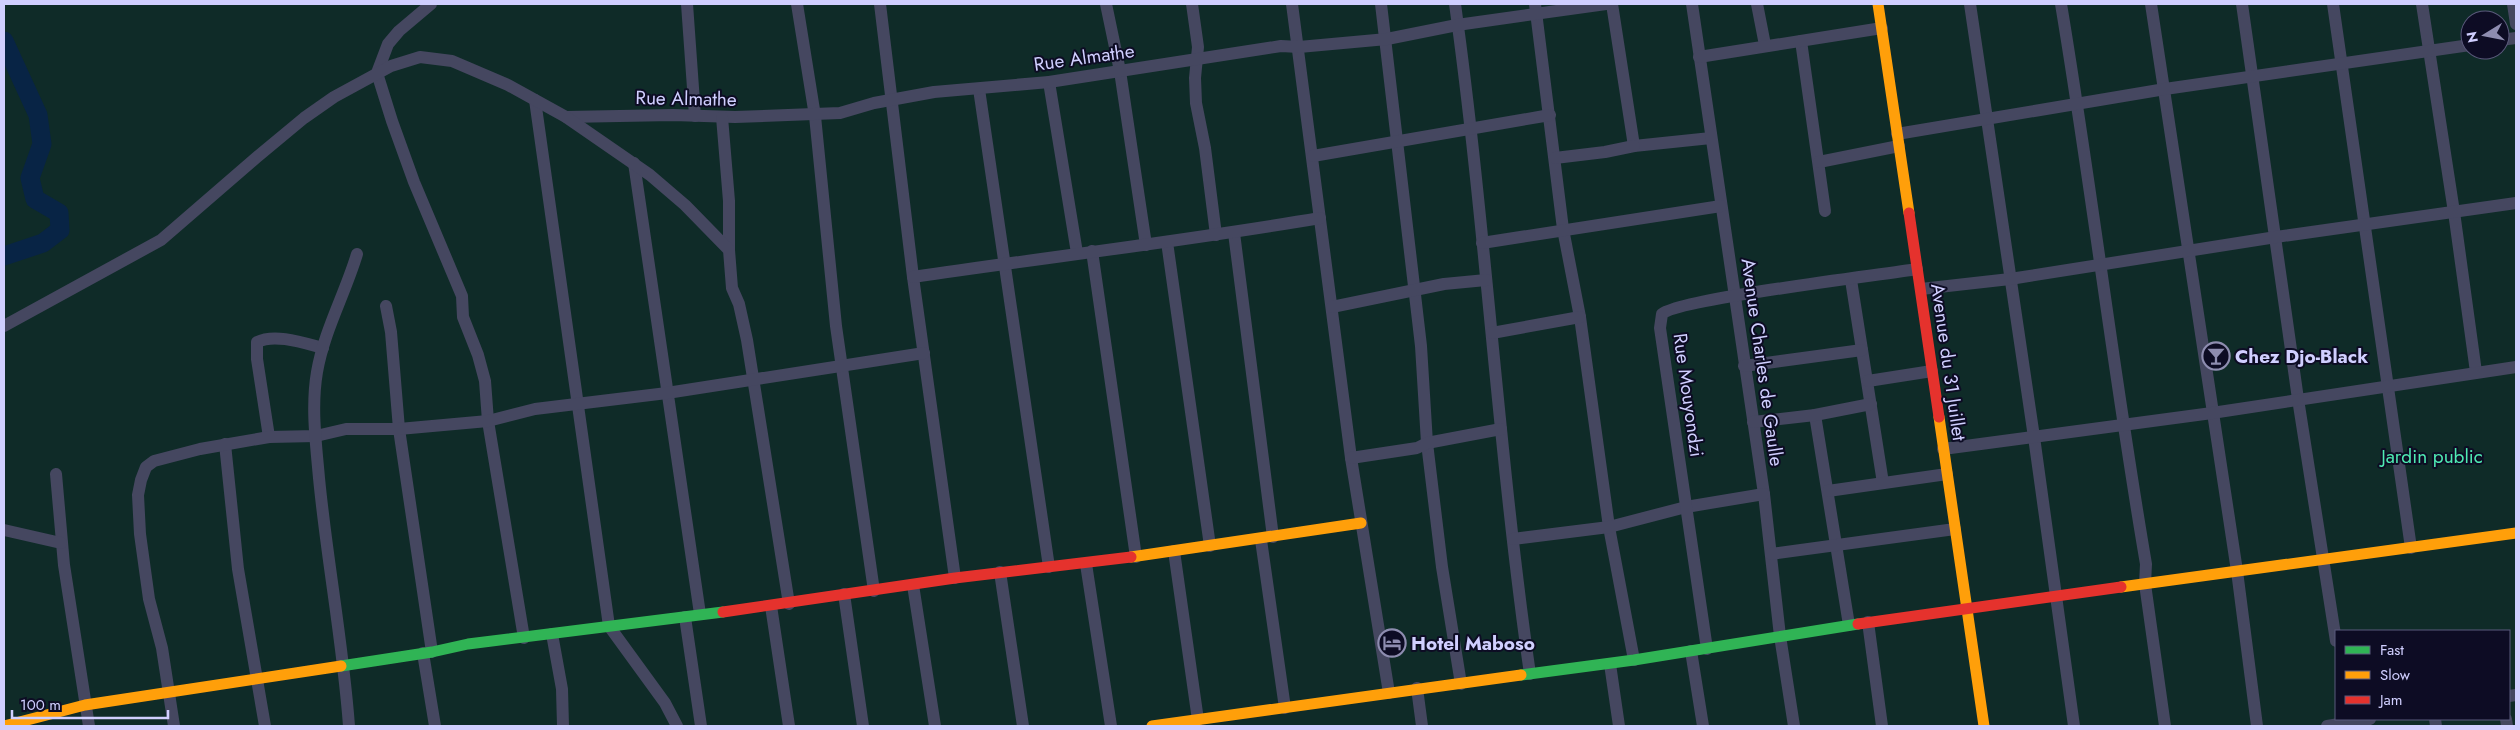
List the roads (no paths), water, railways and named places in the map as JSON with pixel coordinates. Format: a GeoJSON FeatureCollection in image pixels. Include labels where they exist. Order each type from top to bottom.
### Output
{"type":"FeatureCollection","features":[{"type":"Feature","properties":{"kind":"street"},"geometry":{"type":"LineString","coordinates":[[431,4],[419,9],[388,44],[377,73],[392,122],[414,182],[462,296],[463,317],[478,354],[485,381],[488,421],[524,638]]}},
{"type":"Feature","properties":{"kind":"street"},"geometry":{"type":"LineString","coordinates":[[687,4],[695,116]]}},
{"type":"Feature","properties":{"kind":"street"},"geometry":{"type":"LineString","coordinates":[[798,4],[816,116],[842,365],[874,590]]}},
{"type":"Feature","properties":{"kind":"street"},"geometry":{"type":"LineString","coordinates":[[880,4],[893,99],[913,277],[956,578]]}},
{"type":"Feature","properties":{"kind":"street"},"geometry":{"type":"LineString","coordinates":[[1106,4],[1120,71],[1146,245]]}},
{"type":"Feature","properties":{"kind":"street"},"geometry":{"type":"LineString","coordinates":[[1192,4],[1198,47],[1196,58],[1196,103],[1205,148],[1216,235]]}},
{"type":"Feature","properties":{"kind":"street"},"geometry":{"type":"LineString","coordinates":[[1292,4],[1351,458],[1389,693]]}},
{"type":"Feature","properties":{"kind":"street"},"geometry":{"type":"LineString","coordinates":[[1381,4],[1387,39],[1421,346],[1427,443],[1442,566],[1461,684]]}},
{"type":"Feature","properties":{"kind":"street"},"geometry":{"type":"LineString","coordinates":[[1454,4],[1470,127],[1513,539],[1530,674]]}},
{"type":"Feature","properties":{"kind":"street","name":"Rue Almathe"},"geometry":{"type":"LineString","coordinates":[[566,117],[816,116],[840,113],[893,99],[934,92],[1049,82],[1281,46],[1299,47],[1387,39],[1536,9],[1606,4]]}},
{"type":"Feature","properties":{"kind":"street"},"geometry":{"type":"LineString","coordinates":[[1612,4],[1634,146]]}},
{"type":"Feature","properties":{"kind":"street","name":"Avenue Charles de Gaulle"},"geometry":{"type":"LineString","coordinates":[[1692,4],[1764,494],[1780,636],[1794,726]]}},
{"type":"Feature","properties":{"kind":"street"},"geometry":{"type":"LineString","coordinates":[[1758,4],[1764,45]]}},
{"type":"Feature","properties":{"kind":"street","name":"Avenue du 31 Juillet"},"geometry":{"type":"LineString","coordinates":[[1878,4],[1984,726]]}},
{"type":"Feature","properties":{"kind":"street"},"geometry":{"type":"LineString","coordinates":[[1970,4],[2034,437],[2074,726]]}},
{"type":"Feature","properties":{"kind":"street"},"geometry":{"type":"LineString","coordinates":[[2061,4],[2122,424],[2146,564],[2145,584],[2165,726]]}},
{"type":"Feature","properties":{"kind":"street"},"geometry":{"type":"LineString","coordinates":[[2151,4],[2236,571],[2256,726]]}},
{"type":"Feature","properties":{"kind":"street"},"geometry":{"type":"LineString","coordinates":[[2242,4],[2298,399],[2325,560],[2335,634]]}},
{"type":"Feature","properties":{"kind":"street"},"geometry":{"type":"LineString","coordinates":[[2333,4],[2411,548]]}},
{"type":"Feature","properties":{"kind":"street"},"geometry":{"type":"LineString","coordinates":[[2422,4],[2476,372]]}},
{"type":"Feature","properties":{"kind":"street"},"geometry":{"type":"LineString","coordinates":[[2513,4],[2516,24]]}},
{"type":"Feature","properties":{"kind":"street"},"geometry":{"type":"LineString","coordinates":[[1536,9],[1563,230],[1580,317],[1609,527],[1634,660]]}},
{"type":"Feature","properties":{"kind":"street"},"geometry":{"type":"LineString","coordinates":[[1699,57],[1764,45],[1882,28]]}},
{"type":"Feature","properties":{"kind":"street"},"geometry":{"type":"LineString","coordinates":[[1801,41],[1825,211]]}},
{"type":"Feature","properties":{"kind":"street"},"geometry":{"type":"LineString","coordinates":[[1819,162],[1987,118],[2165,89],[2342,65],[2460,46]]}},
{"type":"Feature","properties":{"kind":"street"},"geometry":{"type":"LineString","coordinates":[[4,326],[161,240],[304,118],[334,97],[404,60],[420,57],[452,61],[494,79],[566,117],[634,163],[685,205],[729,250]]}},
{"type":"Feature","properties":{"kind":"street"},"geometry":{"type":"LineString","coordinates":[[1049,82],[1077,253]]}},
{"type":"Feature","properties":{"kind":"street"},"geometry":{"type":"LineString","coordinates":[[979,89],[1050,567]]}},
{"type":"Feature","properties":{"kind":"street"},"geometry":{"type":"LineString","coordinates":[[535,100],[609,626],[665,703],[677,726]]}},
{"type":"Feature","properties":{"kind":"street"},"geometry":{"type":"LineString","coordinates":[[1313,156],[1470,127],[1550,115]]}},
{"type":"Feature","properties":{"kind":"street"},"geometry":{"type":"LineString","coordinates":[[722,117],[730,216],[729,250],[732,288],[738,304],[753,380],[789,604]]}},
{"type":"Feature","properties":{"kind":"street"},"geometry":{"type":"LineString","coordinates":[[1555,158],[1606,152],[1634,146],[1711,138]]}},
{"type":"Feature","properties":{"kind":"street"},"geometry":{"type":"LineString","coordinates":[[634,163],[700,614]]}},
{"type":"Feature","properties":{"kind":"street"},"geometry":{"type":"LineString","coordinates":[[1921,289],[2010,279],[2276,237],[2516,203]]}},
{"type":"Feature","properties":{"kind":"street"},"geometry":{"type":"LineString","coordinates":[[1482,242],[1721,206]]}},
{"type":"Feature","properties":{"kind":"street"},"geometry":{"type":"LineString","coordinates":[[913,277],[1077,253],[1234,233],[1320,218]]}},
{"type":"Feature","properties":{"kind":"street"},"geometry":{"type":"LineString","coordinates":[[1234,233],[1285,708]]}},
{"type":"Feature","properties":{"kind":"street"},"geometry":{"type":"LineString","coordinates":[[1167,242],[1210,546]]}},
{"type":"Feature","properties":{"kind":"street"},"geometry":{"type":"LineString","coordinates":[[1092,251],[1136,557]]}},
{"type":"Feature","properties":{"kind":"street"},"geometry":{"type":"LineString","coordinates":[[349,726],[345,664],[326,547],[314,403],[317,373],[323,348],[357,254]]}},
{"type":"Feature","properties":{"kind":"street","name":"Rue Mouyondzi"},"geometry":{"type":"LineString","coordinates":[[1708,649],[1660,328],[1661,317],[1669,310],[1734,296],[1917,269]]}},
{"type":"Feature","properties":{"kind":"street"},"geometry":{"type":"LineString","coordinates":[[1332,307],[1414,290],[1486,280]]}},
{"type":"Feature","properties":{"kind":"street"},"geometry":{"type":"LineString","coordinates":[[1851,280],[1883,483]]}},
{"type":"Feature","properties":{"kind":"street"},"geometry":{"type":"LineString","coordinates":[[386,306],[391,332],[399,429],[436,726]]}},
{"type":"Feature","properties":{"kind":"street"},"geometry":{"type":"LineString","coordinates":[[1492,333],[1580,317]]}},
{"type":"Feature","properties":{"kind":"street"},"geometry":{"type":"LineString","coordinates":[[269,438],[256,358],[257,342],[265,340],[299,341],[323,348]]}},
{"type":"Feature","properties":{"kind":"street"},"geometry":{"type":"LineString","coordinates":[[1744,366],[1862,350]]}},
{"type":"Feature","properties":{"kind":"street"},"geometry":{"type":"LineString","coordinates":[[174,726],[162,648],[148,598],[140,534],[138,495],[146,467],[154,461],[225,444],[269,438],[316,436],[346,429],[399,429],[488,421],[535,409],[667,393],[924,353]]}},
{"type":"Feature","properties":{"kind":"street"},"geometry":{"type":"LineString","coordinates":[[1943,449],[2212,413],[2516,367]]}},
{"type":"Feature","properties":{"kind":"street"},"geometry":{"type":"LineString","coordinates":[[1868,381],[1932,371]]}},
{"type":"Feature","properties":{"kind":"street"},"geometry":{"type":"LineString","coordinates":[[1752,422],[1814,415],[1871,404]]}},
{"type":"Feature","properties":{"kind":"street"},"geometry":{"type":"LineString","coordinates":[[1814,415],[1849,625]]}},
{"type":"Feature","properties":{"kind":"street"},"geometry":{"type":"LineString","coordinates":[[1351,458],[1417,448],[1427,443],[1501,429]]}},
{"type":"Feature","properties":{"kind":"street"},"geometry":{"type":"LineString","coordinates":[[225,444],[238,569],[265,726]]}},
{"type":"Feature","properties":{"kind":"street"},"geometry":{"type":"LineString","coordinates":[[56,474],[61,543],[89,726]]}},
{"type":"Feature","properties":{"kind":"street"},"geometry":{"type":"LineString","coordinates":[[1828,491],[1947,474]]}},
{"type":"Feature","properties":{"kind":"street"},"geometry":{"type":"LineString","coordinates":[[1513,539],[1609,527],[1686,507],[1764,494]]}},
{"type":"Feature","properties":{"kind":"street"},"geometry":{"type":"LineString","coordinates":[[4,726],[85,705],[428,652],[468,644],[789,604],[844,594],[1000,572],[1086,564],[1361,523]]}},
{"type":"Feature","properties":{"kind":"street"},"geometry":{"type":"LineString","coordinates":[[1771,554],[1955,529]]}},
{"type":"Feature","properties":{"kind":"street"},"geometry":{"type":"LineString","coordinates":[[4,530],[61,543]]}},
{"type":"Feature","properties":{"kind":"street"},"geometry":{"type":"LineString","coordinates":[[1152,726],[1418,688],[1610,664],[1868,622],[2516,533]]}},
{"type":"Feature","properties":{"kind":"street"},"geometry":{"type":"LineString","coordinates":[[1174,551],[1198,720]]}},
{"type":"Feature","properties":{"kind":"street"},"geometry":{"type":"LineString","coordinates":[[1086,564],[1111,726]]}},
{"type":"Feature","properties":{"kind":"street"},"geometry":{"type":"LineString","coordinates":[[1000,572],[1024,726]]}},
{"type":"Feature","properties":{"kind":"street"},"geometry":{"type":"LineString","coordinates":[[913,585],[936,726]]}},
{"type":"Feature","properties":{"kind":"street"},"geometry":{"type":"LineString","coordinates":[[844,594],[863,726]]}},
{"type":"Feature","properties":{"kind":"street"},"geometry":{"type":"LineString","coordinates":[[771,606],[789,726]]}},
{"type":"Feature","properties":{"kind":"street"},"geometry":{"type":"LineString","coordinates":[[685,617],[701,726]]}},
{"type":"Feature","properties":{"kind":"street"},"geometry":{"type":"LineString","coordinates":[[1868,622],[1882,726]]}},
{"type":"Feature","properties":{"kind":"street"},"geometry":{"type":"LineString","coordinates":[[552,634],[562,689],[562,726]]}},
{"type":"Feature","properties":{"kind":"street"},"geometry":{"type":"LineString","coordinates":[[1692,651],[1703,726]]}},
{"type":"Feature","properties":{"kind":"street"},"geometry":{"type":"LineString","coordinates":[[1610,664],[1619,726]]}},
{"type":"Feature","properties":{"kind":"street"},"geometry":{"type":"LineString","coordinates":[[1418,688],[1422,726]]}},
{"type":"Feature","properties":{"kind":"street"},"geometry":{"type":"LineString","coordinates":[[2327,726],[2363,720]]}},
{"type":"Feature","properties":{"kind":"waterway"},"geometry":{"type":"LineString","coordinates":[[4,41],[38,115],[42,144],[30,178],[35,199],[59,213],[60,230],[43,243],[4,256]]}},
{"type":"Feature","properties":{"kind":"place","name":"Chez Djo-Black"},"geometry":{"type":"Point","coordinates":[2216,356]}},
{"type":"Feature","properties":{"kind":"place","name":"Hotel Maboso"},"geometry":{"type":"Point","coordinates":[1392,643]}},
{"type":"Feature","properties":{"kind":"park label","name":"Jardin public"},"geometry":{"type":"Point","coordinates":[2432,456]}}]}
